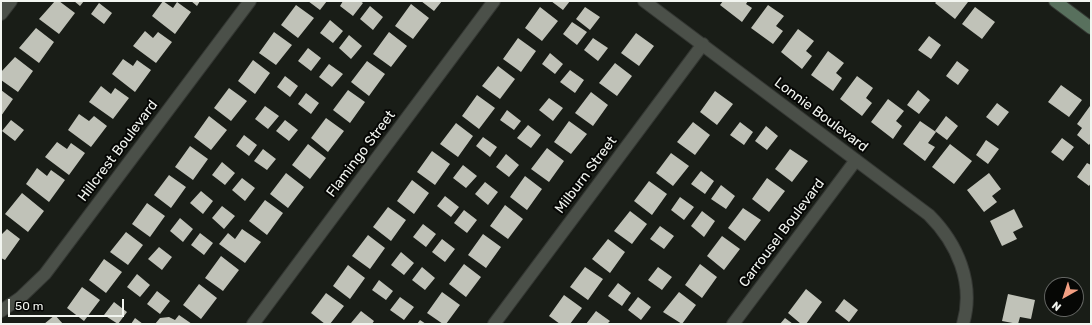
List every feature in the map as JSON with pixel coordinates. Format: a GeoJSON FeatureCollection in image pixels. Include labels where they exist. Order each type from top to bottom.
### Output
{"type":"FeatureCollection","features":[{"type":"Feature","properties":{"kind":"street"},"geometry":{"type":"LineString","coordinates":[[1,14],[11,1]]}},
{"type":"Feature","properties":{"kind":"street","name":"Hillcrest Boulevard"},"geometry":{"type":"LineString","coordinates":[[1,311],[20,298],[45,274],[250,1]]}},
{"type":"Feature","properties":{"kind":"street","name":"Flamingo Street"},"geometry":{"type":"LineString","coordinates":[[253,324],[494,1]]}},
{"type":"Feature","properties":{"kind":"street","name":"Lonnie Boulevard"},"geometry":{"type":"LineString","coordinates":[[644,1],[929,215],[937,223],[952,242],[962,268],[966,284],[966,307],[963,324]]}},
{"type":"Feature","properties":{"kind":"street"},"geometry":{"type":"LineString","coordinates":[[1055,1],[1091,28]]}},
{"type":"Feature","properties":{"kind":"street","name":"Milburn Street"},"geometry":{"type":"LineString","coordinates":[[494,324],[703,44]]}},
{"type":"Feature","properties":{"kind":"street","name":"Carrousel Boulevard"},"geometry":{"type":"LineString","coordinates":[[732,324],[856,160]]}},
{"type":"Feature","properties":{"kind":"building"},"geometry":{"type":"Polygon","coordinates":[[[55,1],[59,1],[75,13],[59,34],[39,19],[55,1]]]}},
{"type":"Feature","properties":{"kind":"building"},"geometry":{"type":"Polygon","coordinates":[[[74,1],[84,1],[80,6],[74,1]]]}},
{"type":"Feature","properties":{"kind":"building"},"geometry":{"type":"Polygon","coordinates":[[[163,1],[173,8],[177,2],[191,12],[175,34],[152,16],[163,1]]]}},
{"type":"Feature","properties":{"kind":"building"},"geometry":{"type":"Polygon","coordinates":[[[191,1],[200,1],[197,6],[191,1]]]}},
{"type":"Feature","properties":{"kind":"building"},"geometry":{"type":"Polygon","coordinates":[[[308,1],[327,1],[320,10],[308,1]]]}},
{"type":"Feature","properties":{"kind":"building"},"geometry":{"type":"Polygon","coordinates":[[[343,1],[360,1],[363,3],[353,16],[340,6],[343,1]]]}},
{"type":"Feature","properties":{"kind":"building"},"geometry":{"type":"Polygon","coordinates":[[[421,1],[442,1],[434,11],[421,1]]]}},
{"type":"Feature","properties":{"kind":"building"},"geometry":{"type":"Polygon","coordinates":[[[551,1],[570,1],[563,10],[551,1]]]}},
{"type":"Feature","properties":{"kind":"building"},"geometry":{"type":"Polygon","coordinates":[[[723,1],[748,1],[746,4],[752,8],[742,22],[720,5],[723,1]]]}},
{"type":"Feature","properties":{"kind":"building"},"geometry":{"type":"Polygon","coordinates":[[[937,1],[968,2],[955,19],[935,3],[937,1]]]}},
{"type":"Feature","properties":{"kind":"building"},"geometry":{"type":"Polygon","coordinates":[[[99,3],[112,13],[104,24],[91,14],[99,3]]]}},
{"type":"Feature","properties":{"kind":"building"},"geometry":{"type":"Polygon","coordinates":[[[411,4],[429,18],[413,39],[395,26],[411,4]]]}},
{"type":"Feature","properties":{"kind":"building"},"geometry":{"type":"Polygon","coordinates":[[[296,5],[314,18],[298,38],[281,25],[296,5]]]}},
{"type":"Feature","properties":{"kind":"building"},"geometry":{"type":"Polygon","coordinates":[[[768,5],[784,16],[776,26],[783,31],[773,44],[751,28],[768,5]]]}},
{"type":"Feature","properties":{"kind":"building"},"geometry":{"type":"Polygon","coordinates":[[[370,6],[383,17],[373,30],[360,19],[370,6]]]}},
{"type":"Feature","properties":{"kind":"building"},"geometry":{"type":"Polygon","coordinates":[[[540,7],[558,21],[542,41],[525,28],[540,7]]]}},
{"type":"Feature","properties":{"kind":"building"},"geometry":{"type":"Polygon","coordinates":[[[585,7],[600,17],[590,30],[576,19],[585,7]]]}},
{"type":"Feature","properties":{"kind":"building"},"geometry":{"type":"Polygon","coordinates":[[[975,7],[995,22],[982,39],[962,24],[975,7]]]}},
{"type":"Feature","properties":{"kind":"building"},"geometry":{"type":"Polygon","coordinates":[[[330,20],[343,31],[333,43],[320,33],[330,20]]]}},
{"type":"Feature","properties":{"kind":"building"},"geometry":{"type":"Polygon","coordinates":[[[572,22],[587,32],[577,45],[563,34],[572,22]]]}},
{"type":"Feature","properties":{"kind":"building"},"geometry":{"type":"Polygon","coordinates":[[[36,28],[54,42],[39,63],[19,48],[36,28]]]}},
{"type":"Feature","properties":{"kind":"building"},"geometry":{"type":"Polygon","coordinates":[[[798,29],[814,41],[806,51],[812,56],[802,69],[781,52],[798,29]]]}},
{"type":"Feature","properties":{"kind":"building"},"geometry":{"type":"Polygon","coordinates":[[[145,31],[153,38],[158,32],[172,42],[156,63],[133,46],[145,31]]]}},
{"type":"Feature","properties":{"kind":"building"},"geometry":{"type":"Polygon","coordinates":[[[274,32],[292,45],[276,65],[259,53],[274,32]]]}},
{"type":"Feature","properties":{"kind":"building"},"geometry":{"type":"Polygon","coordinates":[[[389,32],[407,46],[391,67],[373,54],[389,32]]]}},
{"type":"Feature","properties":{"kind":"building"},"geometry":{"type":"Polygon","coordinates":[[[636,33],[654,46],[639,66],[621,53],[636,33]]]}},
{"type":"Feature","properties":{"kind":"building"},"geometry":{"type":"Polygon","coordinates":[[[349,35],[362,46],[351,59],[339,48],[349,35]]]}},
{"type":"Feature","properties":{"kind":"building"},"geometry":{"type":"Polygon","coordinates":[[[929,36],[941,45],[931,59],[918,50],[929,36]]]}},
{"type":"Feature","properties":{"kind":"building"},"geometry":{"type":"Polygon","coordinates":[[[518,38],[536,51],[521,72],[503,59],[518,38]]]}},
{"type":"Feature","properties":{"kind":"building"},"geometry":{"type":"Polygon","coordinates":[[[593,38],[608,48],[598,61],[584,50],[593,38]]]}},
{"type":"Feature","properties":{"kind":"building"},"geometry":{"type":"Polygon","coordinates":[[[308,48],[321,58],[311,71],[298,61],[308,48]]]}},
{"type":"Feature","properties":{"kind":"building"},"geometry":{"type":"Polygon","coordinates":[[[828,51],[844,63],[836,73],[842,78],[833,91],[811,75],[828,51]]]}},
{"type":"Feature","properties":{"kind":"building"},"geometry":{"type":"Polygon","coordinates":[[[550,53],[563,64],[555,74],[542,64],[550,53]]]}},
{"type":"Feature","properties":{"kind":"building"},"geometry":{"type":"Polygon","coordinates":[[[15,57],[33,71],[18,92],[1,80],[1,72],[15,57]]]}},
{"type":"Feature","properties":{"kind":"building"},"geometry":{"type":"Polygon","coordinates":[[[123,59],[133,66],[137,60],[151,70],[135,92],[112,74],[123,59]]]}},
{"type":"Feature","properties":{"kind":"building"},"geometry":{"type":"Polygon","coordinates":[[[253,60],[270,73],[255,94],[238,81],[253,60]]]}},
{"type":"Feature","properties":{"kind":"building"},"geometry":{"type":"Polygon","coordinates":[[[367,61],[385,74],[369,96],[351,82],[367,61]]]}},
{"type":"Feature","properties":{"kind":"building"},"geometry":{"type":"Polygon","coordinates":[[[957,61],[969,70],[958,85],[946,76],[957,61]]]}},
{"type":"Feature","properties":{"kind":"building"},"geometry":{"type":"Polygon","coordinates":[[[615,63],[632,76],[617,96],[599,83],[615,63]]]}},
{"type":"Feature","properties":{"kind":"building"},"geometry":{"type":"Polygon","coordinates":[[[329,64],[343,74],[332,87],[319,77],[329,64]]]}},
{"type":"Feature","properties":{"kind":"building"},"geometry":{"type":"Polygon","coordinates":[[[498,66],[515,79],[500,99],[482,86],[498,66]]]}},
{"type":"Feature","properties":{"kind":"building"},"geometry":{"type":"Polygon","coordinates":[[[570,70],[584,80],[575,93],[560,82],[570,70]]]}},
{"type":"Feature","properties":{"kind":"building"},"geometry":{"type":"Polygon","coordinates":[[[285,76],[298,86],[290,97],[277,87],[285,76]]]}},
{"type":"Feature","properties":{"kind":"building"},"geometry":{"type":"Polygon","coordinates":[[[857,76],[873,88],[866,98],[872,103],[862,116],[840,99],[857,76]]]}},
{"type":"Feature","properties":{"kind":"building"},"geometry":{"type":"Polygon","coordinates":[[[1061,85],[1082,100],[1069,117],[1048,102],[1061,85]]]}},
{"type":"Feature","properties":{"kind":"building"},"geometry":{"type":"Polygon","coordinates":[[[101,86],[111,94],[115,88],[129,98],[113,119],[89,102],[101,86]]]}},
{"type":"Feature","properties":{"kind":"building"},"geometry":{"type":"Polygon","coordinates":[[[229,88],[247,101],[231,121],[214,108],[229,88]]]}},
{"type":"Feature","properties":{"kind":"building"},"geometry":{"type":"Polygon","coordinates":[[[1,90],[13,99],[1,116],[1,90]]]}},
{"type":"Feature","properties":{"kind":"building"},"geometry":{"type":"Polygon","coordinates":[[[348,90],[365,102],[350,123],[333,110],[348,90]]]}},
{"type":"Feature","properties":{"kind":"building"},"geometry":{"type":"Polygon","coordinates":[[[918,90],[930,100],[919,114],[907,105],[918,90]]]}},
{"type":"Feature","properties":{"kind":"building"},"geometry":{"type":"Polygon","coordinates":[[[715,91],[733,104],[717,125],[700,112],[715,91]]]}},
{"type":"Feature","properties":{"kind":"building"},"geometry":{"type":"Polygon","coordinates":[[[591,92],[608,105],[593,126],[575,113],[591,92]]]}},
{"type":"Feature","properties":{"kind":"building"},"geometry":{"type":"Polygon","coordinates":[[[306,93],[319,103],[311,114],[298,104],[306,93]]]}},
{"type":"Feature","properties":{"kind":"building"},"geometry":{"type":"Polygon","coordinates":[[[477,95],[495,108],[479,129],[462,116],[477,95]]]}},
{"type":"Feature","properties":{"kind":"building"},"geometry":{"type":"Polygon","coordinates":[[[549,98],[563,108],[553,121],[539,110],[549,98]]]}},
{"type":"Feature","properties":{"kind":"building"},"geometry":{"type":"Polygon","coordinates":[[[888,99],[904,111],[896,121],[902,126],[893,139],[871,122],[888,99]]]}},
{"type":"Feature","properties":{"kind":"building"},"geometry":{"type":"Polygon","coordinates":[[[997,103],[1009,112],[998,126],[986,117],[997,103]]]}},
{"type":"Feature","properties":{"kind":"building"},"geometry":{"type":"Polygon","coordinates":[[[265,106],[279,116],[268,129],[255,119],[265,106]]]}},
{"type":"Feature","properties":{"kind":"building"},"geometry":{"type":"Polygon","coordinates":[[[1090,106],[1091,142],[1089,145],[1077,135],[1082,128],[1077,124],[1090,106]]]}},
{"type":"Feature","properties":{"kind":"building"},"geometry":{"type":"Polygon","coordinates":[[[507,110],[521,121],[514,130],[500,120],[507,110]]]}},
{"type":"Feature","properties":{"kind":"building"},"geometry":{"type":"Polygon","coordinates":[[[79,114],[89,121],[94,116],[107,126],[91,147],[68,130],[79,114]]]}},
{"type":"Feature","properties":{"kind":"building"},"geometry":{"type":"Polygon","coordinates":[[[209,116],[227,130],[211,150],[194,137],[209,116]]]}},
{"type":"Feature","properties":{"kind":"building"},"geometry":{"type":"Polygon","coordinates":[[[946,116],[958,126],[947,140],[935,131],[946,116]]]}},
{"type":"Feature","properties":{"kind":"building"},"geometry":{"type":"Polygon","coordinates":[[[326,118],[344,131],[328,152],[311,138],[326,118]]]}},
{"type":"Feature","properties":{"kind":"building"},"geometry":{"type":"Polygon","coordinates":[[[11,120],[24,130],[15,141],[2,131],[11,120]]]}},
{"type":"Feature","properties":{"kind":"building"},"geometry":{"type":"Polygon","coordinates":[[[285,120],[298,130],[289,141],[276,131],[285,120]]]}},
{"type":"Feature","properties":{"kind":"building"},"geometry":{"type":"Polygon","coordinates":[[[569,121],[587,134],[571,154],[554,142],[569,121]]]}},
{"type":"Feature","properties":{"kind":"building"},"geometry":{"type":"Polygon","coordinates":[[[920,121],[936,132],[928,143],[935,147],[925,161],[903,144],[920,121]]]}},
{"type":"Feature","properties":{"kind":"building"},"geometry":{"type":"Polygon","coordinates":[[[693,122],[710,135],[695,155],[677,142],[693,122]]]}},
{"type":"Feature","properties":{"kind":"building"},"geometry":{"type":"Polygon","coordinates":[[[740,122],[753,132],[744,145],[730,135],[740,122]]]}},
{"type":"Feature","properties":{"kind":"building"},"geometry":{"type":"Polygon","coordinates":[[[456,123],[473,136],[458,157],[440,144],[456,123]]]}},
{"type":"Feature","properties":{"kind":"building"},"geometry":{"type":"Polygon","coordinates":[[[528,125],[541,135],[531,148],[517,138],[528,125]]]}},
{"type":"Feature","properties":{"kind":"building"},"geometry":{"type":"Polygon","coordinates":[[[766,126],[778,136],[767,150],[755,141],[766,126]]]}},
{"type":"Feature","properties":{"kind":"building"},"geometry":{"type":"Polygon","coordinates":[[[244,135],[257,145],[249,156],[236,146],[244,135]]]}},
{"type":"Feature","properties":{"kind":"building"},"geometry":{"type":"Polygon","coordinates":[[[483,137],[497,147],[490,157],[476,146],[483,137]]]}},
{"type":"Feature","properties":{"kind":"building"},"geometry":{"type":"Polygon","coordinates":[[[1062,138],[1074,147],[1063,161],[1051,152],[1062,138]]]}},
{"type":"Feature","properties":{"kind":"building"},"geometry":{"type":"Polygon","coordinates":[[[986,140],[999,149],[988,164],[976,155],[986,140]]]}},
{"type":"Feature","properties":{"kind":"building"},"geometry":{"type":"Polygon","coordinates":[[[57,142],[67,149],[71,143],[85,153],[69,175],[45,157],[57,142]]]}},
{"type":"Feature","properties":{"kind":"building"},"geometry":{"type":"Polygon","coordinates":[[[308,144],[326,158],[310,179],[292,165],[308,144]]]}},
{"type":"Feature","properties":{"kind":"building"},"geometry":{"type":"Polygon","coordinates":[[[950,144],[972,161],[954,184],[932,167],[950,144]]]}},
{"type":"Feature","properties":{"kind":"building"},"geometry":{"type":"Polygon","coordinates":[[[190,146],[208,159],[193,180],[175,167],[190,146]]]}},
{"type":"Feature","properties":{"kind":"building"},"geometry":{"type":"Polygon","coordinates":[[[547,148],[564,161],[549,182],[531,169],[547,148]]]}},
{"type":"Feature","properties":{"kind":"building"},"geometry":{"type":"Polygon","coordinates":[[[263,149],[276,159],[267,170],[254,161],[263,149]]]}},
{"type":"Feature","properties":{"kind":"building"},"geometry":{"type":"Polygon","coordinates":[[[790,149],[808,161],[792,182],[775,169],[790,149]]]}},
{"type":"Feature","properties":{"kind":"building"},"geometry":{"type":"Polygon","coordinates":[[[432,151],[450,164],[435,185],[417,172],[432,151]]]}},
{"type":"Feature","properties":{"kind":"building"},"geometry":{"type":"Polygon","coordinates":[[[671,153],[689,166],[673,186],[656,173],[671,153]]]}},
{"type":"Feature","properties":{"kind":"building"},"geometry":{"type":"Polygon","coordinates":[[[506,154],[519,165],[509,177],[496,167],[506,154]]]}},
{"type":"Feature","properties":{"kind":"building"},"geometry":{"type":"Polygon","coordinates":[[[222,162],[235,173],[225,185],[212,175],[222,162]]]}},
{"type":"Feature","properties":{"kind":"building"},"geometry":{"type":"Polygon","coordinates":[[[1087,163],[1091,165],[1091,183],[1089,186],[1077,177],[1087,163]]]}},
{"type":"Feature","properties":{"kind":"building"},"geometry":{"type":"Polygon","coordinates":[[[463,165],[477,176],[466,188],[453,178],[463,165]]]}},
{"type":"Feature","properties":{"kind":"building"},"geometry":{"type":"Polygon","coordinates":[[[37,168],[47,176],[51,170],[65,180],[49,202],[26,184],[37,168]]]}},
{"type":"Feature","properties":{"kind":"building"},"geometry":{"type":"Polygon","coordinates":[[[701,171],[714,181],[705,194],[691,184],[701,171]]]}},
{"type":"Feature","properties":{"kind":"building"},"geometry":{"type":"Polygon","coordinates":[[[286,173],[304,187],[288,208],[270,194],[286,173]]]}},
{"type":"Feature","properties":{"kind":"building"},"geometry":{"type":"Polygon","coordinates":[[[989,173],[1001,189],[992,196],[997,202],[984,212],[967,190],[989,173]]]}},
{"type":"Feature","properties":{"kind":"building"},"geometry":{"type":"Polygon","coordinates":[[[169,175],[186,187],[171,208],[154,195],[169,175]]]}},
{"type":"Feature","properties":{"kind":"building"},"geometry":{"type":"Polygon","coordinates":[[[525,176],[542,189],[527,210],[510,197],[525,176]]]}},
{"type":"Feature","properties":{"kind":"building"},"geometry":{"type":"Polygon","coordinates":[[[242,178],[255,188],[245,201],[232,190],[242,178]]]}},
{"type":"Feature","properties":{"kind":"building"},"geometry":{"type":"Polygon","coordinates":[[[767,178],[785,191],[769,212],[752,199],[767,178]]]}},
{"type":"Feature","properties":{"kind":"building"},"geometry":{"type":"Polygon","coordinates":[[[412,180],[429,193],[414,214],[397,201],[412,180]]]}},
{"type":"Feature","properties":{"kind":"building"},"geometry":{"type":"Polygon","coordinates":[[[649,181],[667,194],[652,215],[634,201],[649,181]]]}},
{"type":"Feature","properties":{"kind":"building"},"geometry":{"type":"Polygon","coordinates":[[[485,182],[498,192],[488,205],[475,194],[485,182]]]}},
{"type":"Feature","properties":{"kind":"building"},"geometry":{"type":"Polygon","coordinates":[[[721,185],[735,196],[726,209],[711,199],[721,185]]]}},
{"type":"Feature","properties":{"kind":"building"},"geometry":{"type":"Polygon","coordinates":[[[201,191],[213,201],[203,214],[190,203],[201,191]]]}},
{"type":"Feature","properties":{"kind":"building"},"geometry":{"type":"Polygon","coordinates":[[[22,193],[44,211],[28,232],[5,214],[22,193]]]}},
{"type":"Feature","properties":{"kind":"building"},"geometry":{"type":"Polygon","coordinates":[[[445,196],[459,207],[451,217],[437,206],[445,196]]]}},
{"type":"Feature","properties":{"kind":"building"},"geometry":{"type":"Polygon","coordinates":[[[680,197],[694,207],[684,220],[671,210],[680,197]]]}},
{"type":"Feature","properties":{"kind":"building"},"geometry":{"type":"Polygon","coordinates":[[[265,200],[283,213],[267,235],[249,221],[265,200]]]}},
{"type":"Feature","properties":{"kind":"building"},"geometry":{"type":"Polygon","coordinates":[[[147,203],[165,216],[150,237],[132,224],[147,203]]]}},
{"type":"Feature","properties":{"kind":"building"},"geometry":{"type":"Polygon","coordinates":[[[505,205],[523,219],[508,239],[490,226],[505,205]]]}},
{"type":"Feature","properties":{"kind":"building"},"geometry":{"type":"Polygon","coordinates":[[[222,206],[235,216],[224,229],[212,218],[222,206]]]}},
{"type":"Feature","properties":{"kind":"building"},"geometry":{"type":"Polygon","coordinates":[[[388,207],[406,220],[391,241],[373,227],[388,207]]]}},
{"type":"Feature","properties":{"kind":"building"},"geometry":{"type":"Polygon","coordinates":[[[743,208],[761,220],[745,241],[728,228],[743,208]]]}},
{"type":"Feature","properties":{"kind":"building"},"geometry":{"type":"Polygon","coordinates":[[[1014,209],[1023,227],[1013,232],[1017,239],[1002,246],[990,221],[1014,209]]]}},
{"type":"Feature","properties":{"kind":"building"},"geometry":{"type":"Polygon","coordinates":[[[464,210],[477,220],[467,233],[454,223],[464,210]]]}},
{"type":"Feature","properties":{"kind":"building"},"geometry":{"type":"Polygon","coordinates":[[[630,211],[647,224],[632,244],[614,231],[630,211]]]}},
{"type":"Feature","properties":{"kind":"building"},"geometry":{"type":"Polygon","coordinates":[[[702,211],[715,221],[704,237],[691,226],[702,211]]]}},
{"type":"Feature","properties":{"kind":"building"},"geometry":{"type":"Polygon","coordinates":[[[180,218],[193,229],[183,242],[170,231],[180,218]]]}},
{"type":"Feature","properties":{"kind":"building"},"geometry":{"type":"Polygon","coordinates":[[[423,224],[436,234],[426,247],[413,237],[423,224]]]}},
{"type":"Feature","properties":{"kind":"building"},"geometry":{"type":"Polygon","coordinates":[[[660,226],[674,236],[664,249],[650,239],[660,226]]]}},
{"type":"Feature","properties":{"kind":"building"},"geometry":{"type":"Polygon","coordinates":[[[7,229],[20,239],[5,260],[1,258],[1,233],[2,234],[7,229]]]}},
{"type":"Feature","properties":{"kind":"building"},"geometry":{"type":"Polygon","coordinates":[[[242,229],[261,242],[245,263],[219,244],[228,233],[235,239],[242,229]]]}},
{"type":"Feature","properties":{"kind":"building"},"geometry":{"type":"Polygon","coordinates":[[[126,232],[143,245],[128,265],[110,252],[126,232]]]}},
{"type":"Feature","properties":{"kind":"building"},"geometry":{"type":"Polygon","coordinates":[[[200,233],[213,243],[204,255],[191,245],[200,233]]]}},
{"type":"Feature","properties":{"kind":"building"},"geometry":{"type":"Polygon","coordinates":[[[483,234],[501,247],[486,268],[468,255],[483,234]]]}},
{"type":"Feature","properties":{"kind":"building"},"geometry":{"type":"Polygon","coordinates":[[[368,235],[385,248],[370,269],[352,256],[368,235]]]}},
{"type":"Feature","properties":{"kind":"building"},"geometry":{"type":"Polygon","coordinates":[[[722,236],[740,249],[724,270],[707,256],[722,236]]]}},
{"type":"Feature","properties":{"kind":"building"},"geometry":{"type":"Polygon","coordinates":[[[442,239],[455,249],[445,262],[432,252],[442,239]]]}},
{"type":"Feature","properties":{"kind":"building"},"geometry":{"type":"Polygon","coordinates":[[[608,239],[625,252],[610,273],[592,259],[608,239]]]}},
{"type":"Feature","properties":{"kind":"building"},"geometry":{"type":"Polygon","coordinates":[[[159,247],[172,257],[162,270],[148,259],[159,247]]]}},
{"type":"Feature","properties":{"kind":"building"},"geometry":{"type":"Polygon","coordinates":[[[401,252],[414,263],[404,275],[391,265],[401,252]]]}},
{"type":"Feature","properties":{"kind":"building"},"geometry":{"type":"Polygon","coordinates":[[[221,256],[239,270],[223,291],[205,278],[221,256]]]}},
{"type":"Feature","properties":{"kind":"building"},"geometry":{"type":"Polygon","coordinates":[[[104,259],[122,272],[106,293],[89,280],[104,259]]]}},
{"type":"Feature","properties":{"kind":"building"},"geometry":{"type":"Polygon","coordinates":[[[464,264],[481,277],[466,297],[449,284],[464,264]]]}},
{"type":"Feature","properties":{"kind":"building"},"geometry":{"type":"Polygon","coordinates":[[[700,264],[717,277],[702,298],[685,285],[700,264]]]}},
{"type":"Feature","properties":{"kind":"building"},"geometry":{"type":"Polygon","coordinates":[[[348,265],[365,278],[350,299],[333,286],[348,265]]]}},
{"type":"Feature","properties":{"kind":"building"},"geometry":{"type":"Polygon","coordinates":[[[422,267],[435,278],[425,290],[412,280],[422,267]]]}},
{"type":"Feature","properties":{"kind":"building"},"geometry":{"type":"Polygon","coordinates":[[[585,267],[603,279],[588,300],[570,287],[585,267]]]}},
{"type":"Feature","properties":{"kind":"building"},"geometry":{"type":"Polygon","coordinates":[[[658,267],[672,277],[662,290],[648,280],[658,267]]]}},
{"type":"Feature","properties":{"kind":"building"},"geometry":{"type":"Polygon","coordinates":[[[137,274],[150,285],[140,297],[127,287],[137,274]]]}},
{"type":"Feature","properties":{"kind":"building"},"geometry":{"type":"Polygon","coordinates":[[[379,280],[393,291],[386,300],[372,290],[379,280]]]}},
{"type":"Feature","properties":{"kind":"building"},"geometry":{"type":"Polygon","coordinates":[[[618,283],[631,293],[622,306],[608,296],[618,283]]]}},
{"type":"Feature","properties":{"kind":"building"},"geometry":{"type":"Polygon","coordinates":[[[199,284],[217,298],[201,319],[183,305],[199,284]]]}},
{"type":"Feature","properties":{"kind":"building"},"geometry":{"type":"Polygon","coordinates":[[[82,287],[100,300],[84,321],[67,308],[82,287]]]}},
{"type":"Feature","properties":{"kind":"building"},"geometry":{"type":"Polygon","coordinates":[[[806,289],[822,302],[806,324],[801,324],[788,313],[806,289]]]}},
{"type":"Feature","properties":{"kind":"building"},"geometry":{"type":"Polygon","coordinates":[[[157,291],[170,301],[160,314],[147,304],[157,291]]]}},
{"type":"Feature","properties":{"kind":"building"},"geometry":{"type":"Polygon","coordinates":[[[442,292],[460,305],[446,324],[443,324],[427,313],[442,292]]]}},
{"type":"Feature","properties":{"kind":"building"},"geometry":{"type":"Polygon","coordinates":[[[679,292],[696,305],[682,324],[663,312],[679,292]]]}},
{"type":"Feature","properties":{"kind":"building"},"geometry":{"type":"Polygon","coordinates":[[[326,293],[344,306],[330,324],[325,324],[311,313],[326,293]]]}},
{"type":"Feature","properties":{"kind":"building"},"geometry":{"type":"Polygon","coordinates":[[[1008,294],[1035,300],[1031,319],[1020,317],[1018,324],[1002,321],[1008,294]]]}},
{"type":"Feature","properties":{"kind":"building"},"geometry":{"type":"Polygon","coordinates":[[[564,295],[582,308],[570,324],[560,324],[549,316],[564,295]]]}},
{"type":"Feature","properties":{"kind":"building"},"geometry":{"type":"Polygon","coordinates":[[[400,297],[414,307],[404,320],[390,310],[400,297]]]}},
{"type":"Feature","properties":{"kind":"building"},"geometry":{"type":"Polygon","coordinates":[[[638,297],[651,307],[641,320],[628,310],[638,297]]]}},
{"type":"Feature","properties":{"kind":"building"},"geometry":{"type":"Polygon","coordinates":[[[844,299],[858,310],[849,322],[835,311],[844,299]]]}},
{"type":"Feature","properties":{"kind":"building"},"geometry":{"type":"Polygon","coordinates":[[[114,302],[127,312],[118,324],[104,315],[114,302]]]}},
{"type":"Feature","properties":{"kind":"building"},"geometry":{"type":"Polygon","coordinates":[[[361,311],[374,321],[372,324],[351,323],[361,311]]]}},
{"type":"Feature","properties":{"kind":"building"},"geometry":{"type":"Polygon","coordinates":[[[596,311],[610,321],[607,324],[586,324],[596,311]]]}},
{"type":"Feature","properties":{"kind":"building"},"geometry":{"type":"Polygon","coordinates":[[[55,315],[63,324],[44,324],[55,315]]]}},
{"type":"Feature","properties":{"kind":"building"},"geometry":{"type":"Polygon","coordinates":[[[179,315],[192,324],[155,324],[160,318],[169,317],[175,320],[179,315]]]}},
{"type":"Feature","properties":{"kind":"building"},"geometry":{"type":"Polygon","coordinates":[[[135,318],[143,324],[131,324],[135,318]]]}},
{"type":"Feature","properties":{"kind":"building"},"geometry":{"type":"Polygon","coordinates":[[[785,318],[793,324],[780,324],[785,318]]]}},
{"type":"Feature","properties":{"kind":"building"},"geometry":{"type":"Polygon","coordinates":[[[420,320],[426,324],[417,324],[420,320]]]}}]}
